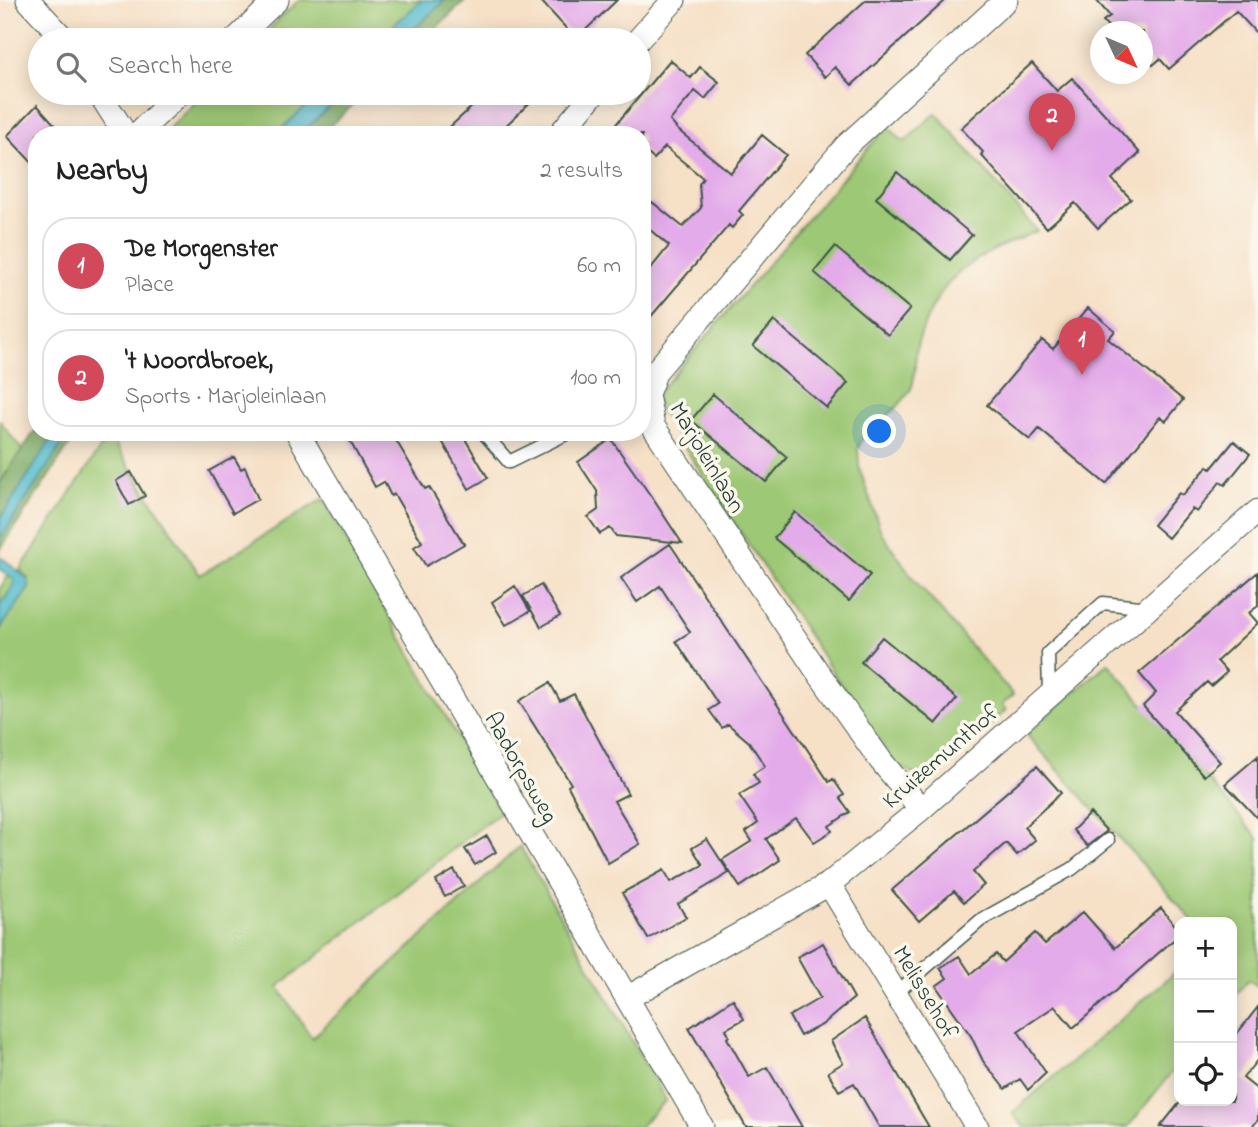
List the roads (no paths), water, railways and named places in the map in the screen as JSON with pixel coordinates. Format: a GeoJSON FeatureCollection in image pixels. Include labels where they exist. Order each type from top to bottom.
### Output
{"type":"FeatureCollection","features":[{"type":"Feature","properties":{"kind":"street"},"geometry":{"type":"LineString","coordinates":[[28,0],[54,28]]}},
{"type":"Feature","properties":{"kind":"street"},"geometry":{"type":"LineString","coordinates":[[248,28],[277,0]]}},
{"type":"Feature","properties":{"kind":"street"},"geometry":{"type":"LineString","coordinates":[[649,28],[674,0]]}},
{"type":"Feature","properties":{"kind":"street","name":"Marjoleinlaan"},"geometry":{"type":"LineString","coordinates":[[651,382],[656,371],[821,174],[870,123],[1006,0]]}},
{"type":"Feature","properties":{"kind":"street"},"geometry":{"type":"LineString","coordinates":[[107,105],[120,126]]}},
{"type":"Feature","properties":{"kind":"street"},"geometry":{"type":"LineString","coordinates":[[145,126],[167,105]]}},
{"type":"Feature","properties":{"kind":"street"},"geometry":{"type":"LineString","coordinates":[[566,126],[584,105]]}},
{"type":"Feature","properties":{"kind":"street","name":"Marjoleinlaan"},"geometry":{"type":"LineString","coordinates":[[651,418],[653,426],[732,547],[881,761],[920,809]]}},
{"type":"Feature","properties":{"kind":"street","name":"Aadorpsweg"},"geometry":{"type":"LineString","coordinates":[[302,441],[702,1127]]}},
{"type":"Feature","properties":{"kind":"street","name":"Kruizemunthof"},"geometry":{"type":"LineString","coordinates":[[627,998],[829,884],[920,809],[1258,511]]}},
{"type":"Feature","properties":{"kind":"street","name":"Melissehof"},"geometry":{"type":"LineString","coordinates":[[829,884],[976,1127]]}},
{"type":"Feature","properties":{"kind":"lane"},"geometry":{"type":"LineString","coordinates":[[491,441],[509,462],[552,441]]}},
{"type":"Feature","properties":{"kind":"lane"},"geometry":{"type":"LineString","coordinates":[[1049,695],[1048,653],[1103,603],[1148,608]]}},
{"type":"Feature","properties":{"kind":"lane"},"geometry":{"type":"LineString","coordinates":[[896,993],[981,920],[1072,869],[1108,840]]}},
{"type":"Feature","properties":{"kind":"water"},"geometry":{"type":"Polygon","coordinates":[[[422,0],[445,0],[415,28],[390,28],[422,0]]]}},
{"type":"Feature","properties":{"kind":"water"},"geometry":{"type":"Polygon","coordinates":[[[307,105],[332,105],[309,126],[285,126],[307,105]]]}},
{"type":"Feature","properties":{"kind":"water"},"geometry":{"type":"Polygon","coordinates":[[[50,441],[64,441],[0,539],[0,519],[50,441]]]}},
{"type":"Feature","properties":{"kind":"water"},"geometry":{"type":"Polygon","coordinates":[[[0,556],[28,579],[29,588],[0,629],[0,606],[14,585],[14,579],[0,569],[0,556]]]}},
{"type":"Feature","properties":{"kind":"place","name":"'t Noordbroek,"},"geometry":{"type":"Point","coordinates":[1052,151]}},
{"type":"Feature","properties":{"kind":"place","name":"De Morgenster"},"geometry":{"type":"Point","coordinates":[1082,375]}}]}
